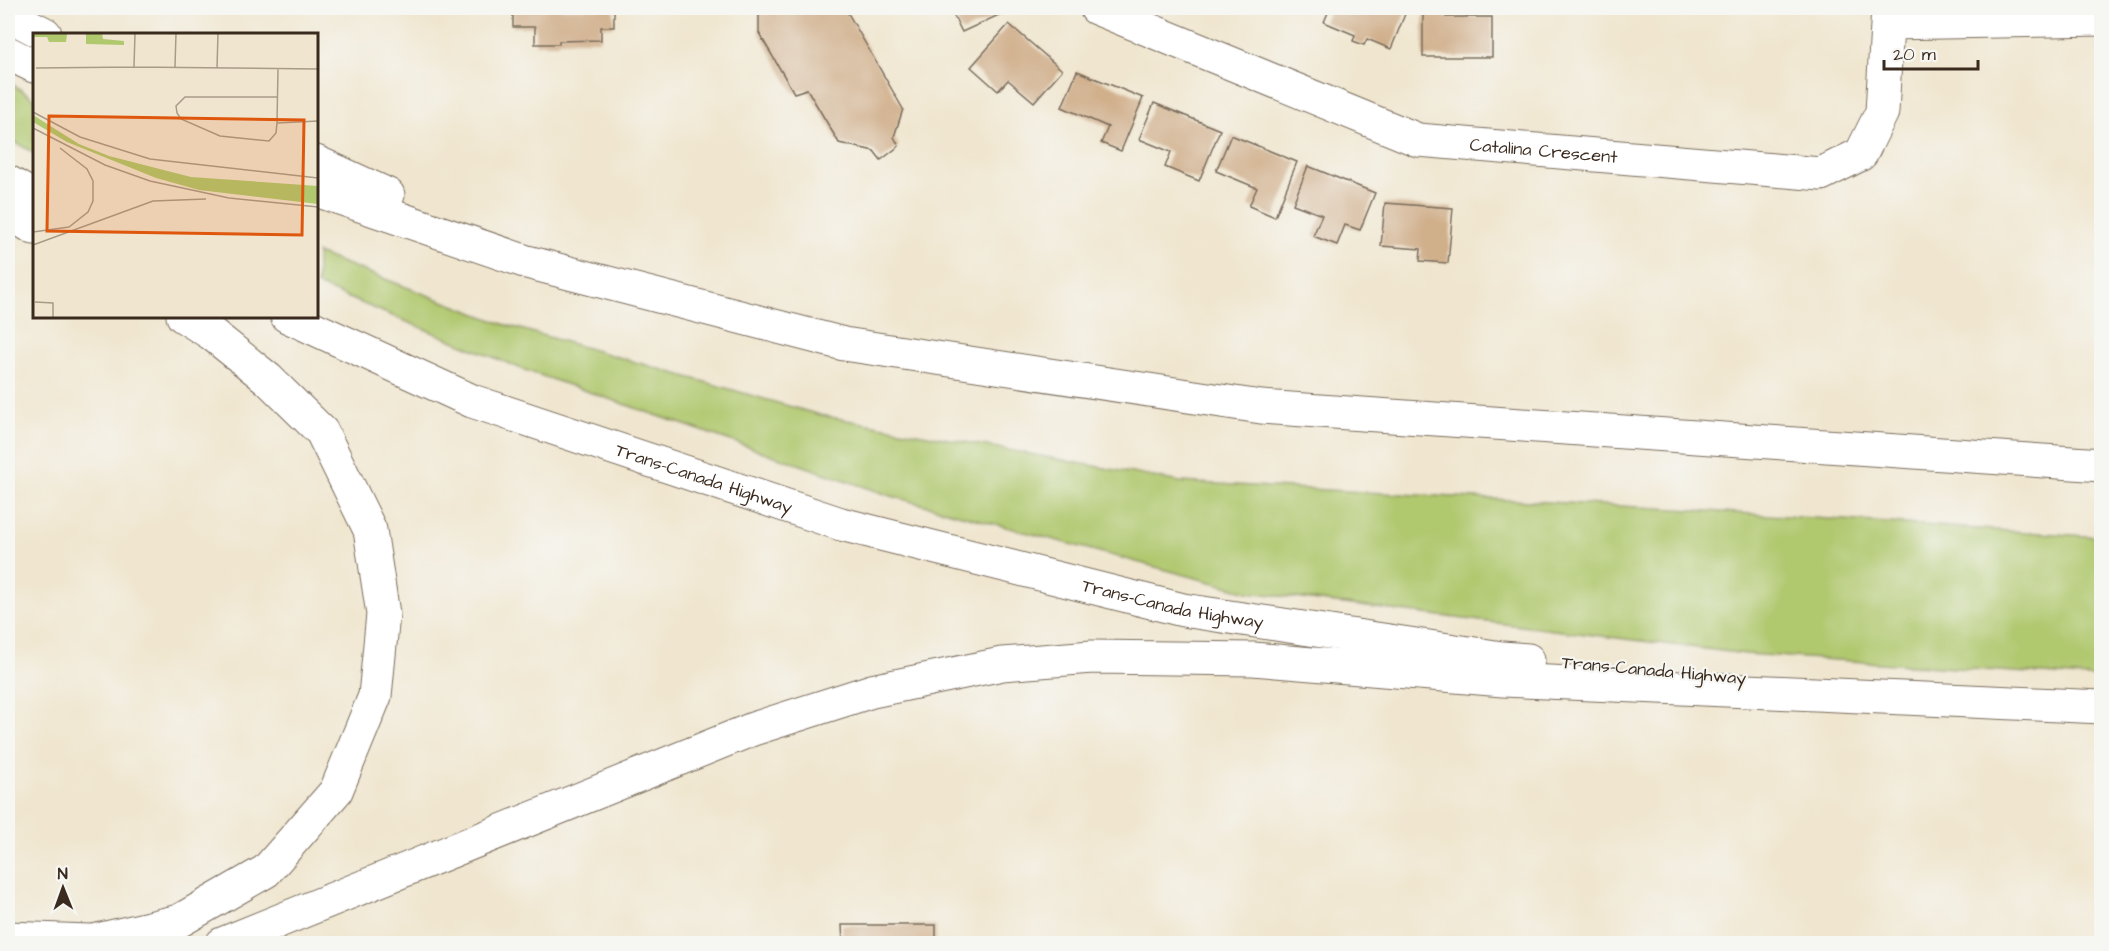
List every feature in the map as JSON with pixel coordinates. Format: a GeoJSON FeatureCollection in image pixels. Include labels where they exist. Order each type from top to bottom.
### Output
{"type":"FeatureCollection","features":[{"type":"Feature","properties":{"kind":"main road","name":"Catalina Crescent"},"geometry":{"type":"LineString","coordinates":[[1096,8],[1418,140],[1821,174],[1861,154],[1882,112],[1888,15]]}},
{"type":"Feature","properties":{"kind":"main road"},"geometry":{"type":"LineString","coordinates":[[8,15],[43,33]]}},
{"type":"Feature","properties":{"kind":"main road"},"geometry":{"type":"LineString","coordinates":[[1888,15],[2102,19]]}},
{"type":"Feature","properties":{"kind":"main road"},"geometry":{"type":"LineString","coordinates":[[8,53],[33,66]]}},
{"type":"Feature","properties":{"kind":"main road"},"geometry":{"type":"LineString","coordinates":[[318,163],[527,262]]}},
{"type":"Feature","properties":{"kind":"main road"},"geometry":{"type":"LineString","coordinates":[[8,182],[33,196]]}},
{"type":"Feature","properties":{"kind":"main road"},"geometry":{"type":"LineString","coordinates":[[318,191],[527,262],[844,344],[1261,407],[2102,465]]}},
{"type":"Feature","properties":{"kind":"main road"},"geometry":{"type":"LineString","coordinates":[[8,212],[33,227]]}},
{"type":"Feature","properties":{"kind":"main road"},"geometry":{"type":"LineString","coordinates":[[8,938],[85,943],[179,921],[266,871],[336,791],[375,696],[383,614],[370,530],[322,432],[268,379],[212,334],[186,318]]}},
{"type":"Feature","properties":{"kind":"main road","name":"Trans-Canada Highway"},"geometry":{"type":"LineString","coordinates":[[290,318],[472,401],[841,524],[1183,610],[1502,658],[2102,707]]}},
{"type":"Feature","properties":{"kind":"main road"},"geometry":{"type":"LineString","coordinates":[[222,944],[753,729],[872,691],[1002,663],[1092,657],[1253,659],[1503,680],[2102,707]]}},
{"type":"Feature","properties":{"kind":"green space"},"geometry":{"type":"Polygon","coordinates":[[[8,82],[33,97],[33,152],[8,138],[8,82]]]}},
{"type":"Feature","properties":{"kind":"green space"},"geometry":{"type":"Polygon","coordinates":[[[318,253],[503,324],[820,415],[1180,482],[1693,510],[2101,537],[2101,678],[1746,654],[1248,592],[891,496],[522,369],[318,285],[318,253]]]}},
{"type":"Feature","properties":{"kind":"building"},"geometry":{"type":"Polygon","coordinates":[[[513,8],[614,8],[614,27],[601,27],[601,40],[535,44],[535,27],[513,27],[513,8]]]}},
{"type":"Feature","properties":{"kind":"building"},"geometry":{"type":"Polygon","coordinates":[[[759,8],[845,8],[903,109],[894,137],[899,146],[881,160],[874,151],[839,143],[807,89],[794,93],[759,33],[759,8]]]}},
{"type":"Feature","properties":{"kind":"building"},"geometry":{"type":"Polygon","coordinates":[[[950,8],[997,8],[1001,14],[962,32],[950,8]]]}},
{"type":"Feature","properties":{"kind":"building"},"geometry":{"type":"Polygon","coordinates":[[[1330,8],[1407,9],[1391,49],[1367,39],[1364,45],[1353,41],[1355,35],[1324,22],[1330,8]]]}},
{"type":"Feature","properties":{"kind":"building"},"geometry":{"type":"Polygon","coordinates":[[[1423,8],[1446,8],[1446,17],[1492,17],[1492,57],[1423,57],[1423,8]]]}},
{"type":"Feature","properties":{"kind":"building"},"geometry":{"type":"Polygon","coordinates":[[[1009,24],[1062,70],[1034,102],[1008,80],[998,91],[971,67],[1009,24]]]}},
{"type":"Feature","properties":{"kind":"building"},"geometry":{"type":"Polygon","coordinates":[[[1077,71],[1143,98],[1121,151],[1101,143],[1108,127],[1062,107],[1077,71]]]}},
{"type":"Feature","properties":{"kind":"building"},"geometry":{"type":"Polygon","coordinates":[[[1154,103],[1220,130],[1199,181],[1165,167],[1171,152],[1139,139],[1154,103]]]}},
{"type":"Feature","properties":{"kind":"building"},"geometry":{"type":"Polygon","coordinates":[[[1231,135],[1297,162],[1275,217],[1249,206],[1257,188],[1216,171],[1231,135]]]}},
{"type":"Feature","properties":{"kind":"building"},"geometry":{"type":"Polygon","coordinates":[[[1308,166],[1375,193],[1360,230],[1345,225],[1337,245],[1313,236],[1322,215],[1293,204],[1308,166]]]}},
{"type":"Feature","properties":{"kind":"building"},"geometry":{"type":"Polygon","coordinates":[[[1385,203],[1453,208],[1448,263],[1420,261],[1421,249],[1381,246],[1385,203]]]}},
{"type":"Feature","properties":{"kind":"building"},"geometry":{"type":"Polygon","coordinates":[[[842,925],[936,925],[936,944],[843,944],[842,925]]]}}]}
